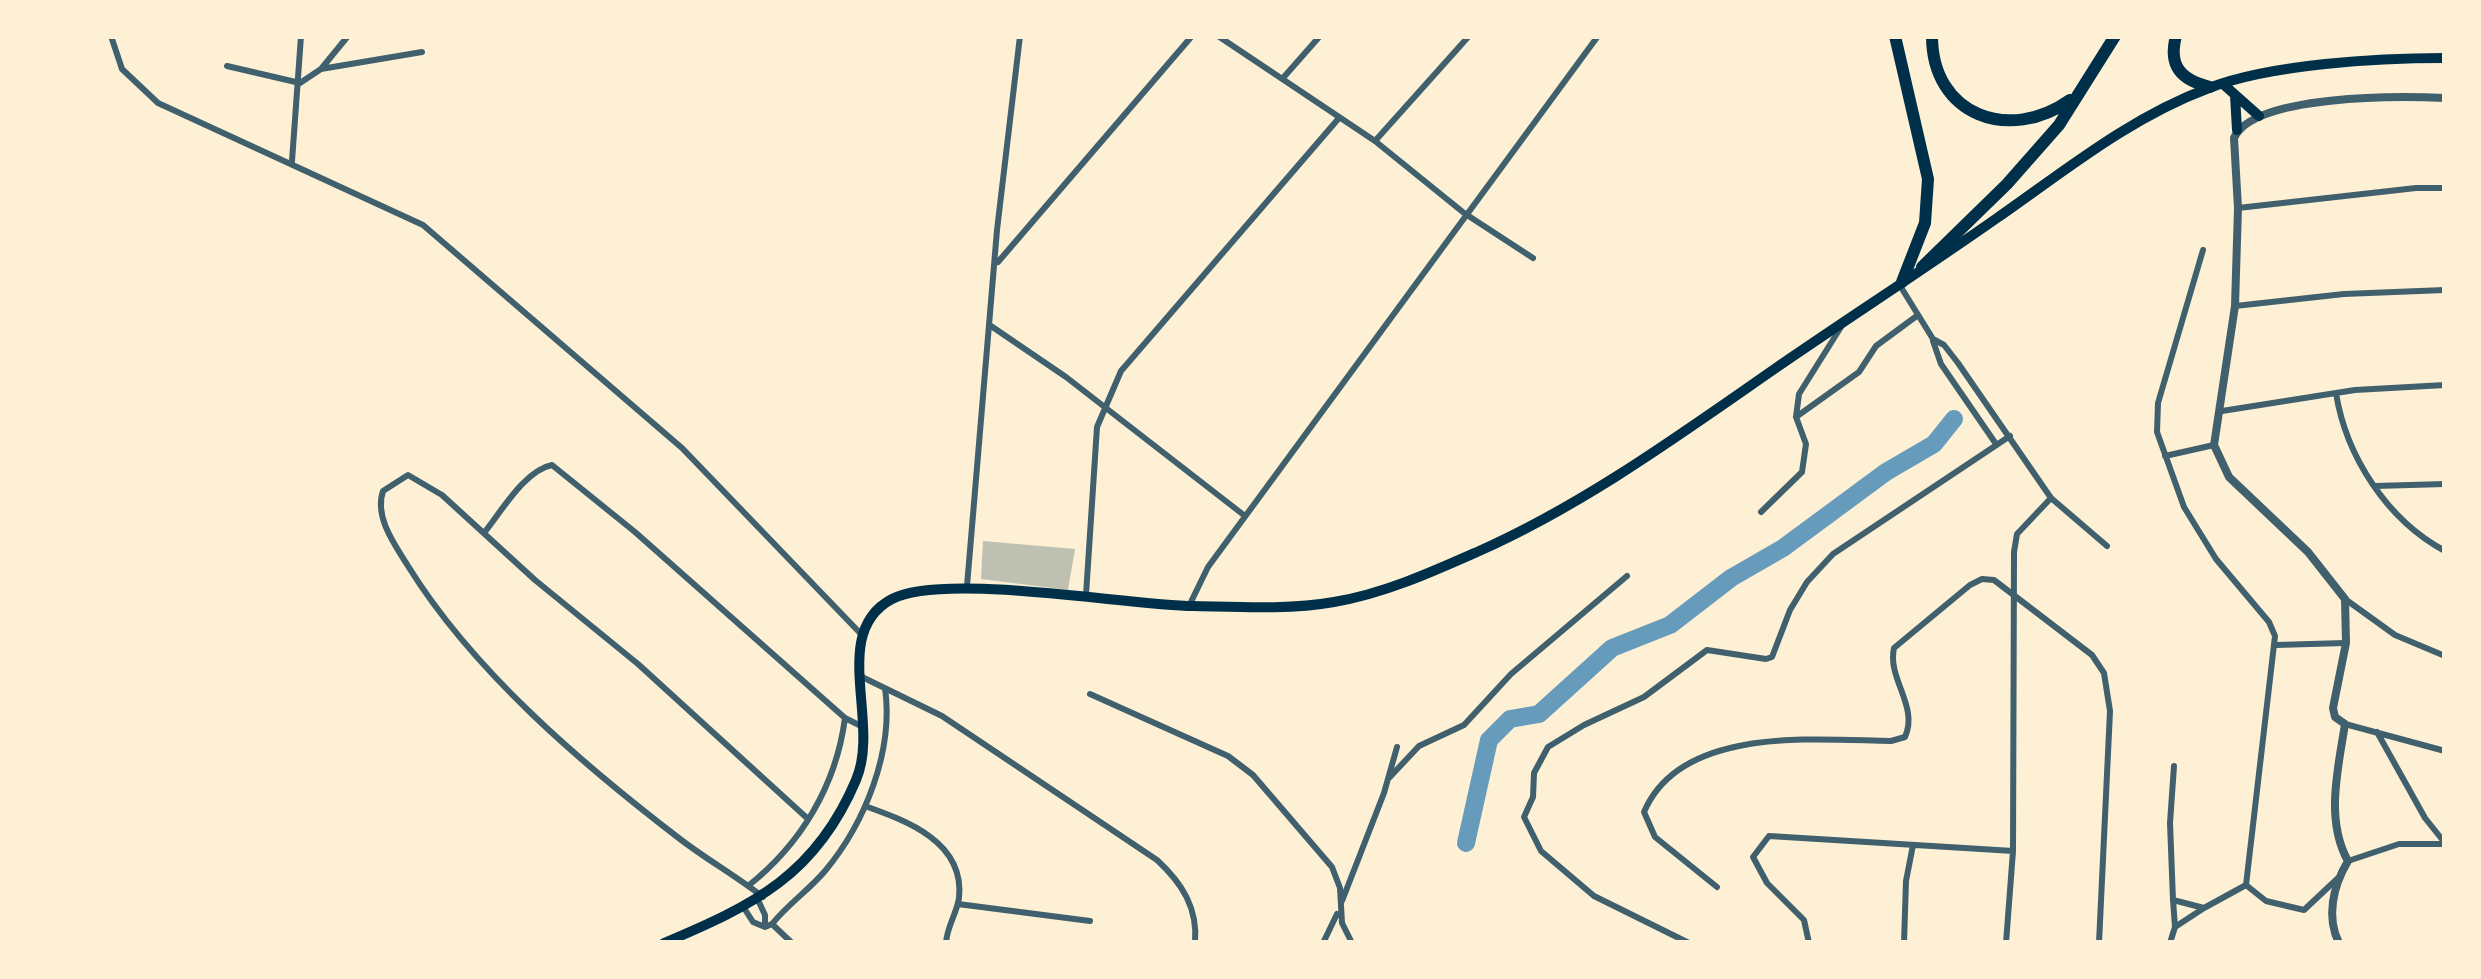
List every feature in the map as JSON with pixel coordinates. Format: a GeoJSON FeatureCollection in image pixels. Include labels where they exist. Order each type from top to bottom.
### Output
{"type":"FeatureCollection","features":[{"type":"Feature","properties":{"kind":"highway"},"geometry":{"type":"LineString","coordinates":[[1895,36],[1928,179],[1925,223],[1900,284]]}},
{"type":"Feature","properties":{"kind":"highway"},"geometry":{"type":"LineString","coordinates":[[1932,36],[1943,83],[1960,103],[1981,116],[2036,120],[2084,86]]}},
{"type":"Feature","properties":{"kind":"highway"},"geometry":{"type":"LineString","coordinates":[[1922,267],[2036,153],[2115,36]]}},
{"type":"Feature","properties":{"kind":"highway"},"geometry":{"type":"LineString","coordinates":[[2176,36],[2172,57],[2176,68],[2191,81],[2217,86]]}},
{"type":"Feature","properties":{"kind":"main road"},"geometry":{"type":"LineString","coordinates":[[664,943],[760,898],[796,869],[826,833],[859,776],[866,729],[860,634],[871,614],[908,591],[967,590],[1189,606],[1328,603],[1359,597],[1479,551],[1654,452],[2120,131],[2217,86],[2316,66],[2445,58]]}},
{"type":"Feature","properties":{"kind":"main road"},"geometry":{"type":"LineString","coordinates":[[2217,86],[2259,116]]}},
{"type":"Feature","properties":{"kind":"main road"},"geometry":{"type":"LineString","coordinates":[[2235,95],[2237,130]]}},
{"type":"Feature","properties":{"kind":"street"},"geometry":{"type":"LineString","coordinates":[[112,36],[122,70],[158,103],[423,225],[682,448],[860,634]]}},
{"type":"Feature","properties":{"kind":"street"},"geometry":{"type":"LineString","coordinates":[[292,161],[301,36]]}},
{"type":"Feature","properties":{"kind":"street"},"geometry":{"type":"LineString","coordinates":[[227,66],[300,82],[321,69],[348,36]]}},
{"type":"Feature","properties":{"kind":"street"},"geometry":{"type":"LineString","coordinates":[[967,590],[1020,36]]}},
{"type":"Feature","properties":{"kind":"street"},"geometry":{"type":"LineString","coordinates":[[995,265],[1192,36]]}},
{"type":"Feature","properties":{"kind":"street"},"geometry":{"type":"LineString","coordinates":[[1218,36],[1375,141],[1464,213],[1533,258]]}},
{"type":"Feature","properties":{"kind":"street"},"geometry":{"type":"LineString","coordinates":[[1283,78],[1320,36]]}},
{"type":"Feature","properties":{"kind":"street"},"geometry":{"type":"LineString","coordinates":[[1375,141],[1468,36]]}},
{"type":"Feature","properties":{"kind":"street"},"geometry":{"type":"LineString","coordinates":[[1189,606],[1195,586],[1245,516],[1598,36]]}},
{"type":"Feature","properties":{"kind":"street"},"geometry":{"type":"LineString","coordinates":[[321,69],[422,52]]}},
{"type":"Feature","properties":{"kind":"street"},"geometry":{"type":"LineString","coordinates":[[2445,98],[2372,98],[2310,105],[2259,116],[2237,130],[2235,306],[2214,445],[2229,477],[2308,552],[2345,598],[2395,635],[2445,656]]}},
{"type":"Feature","properties":{"kind":"street"},"geometry":{"type":"LineString","coordinates":[[1086,599],[1094,448],[1104,406],[1121,370],[1339,118]]}},
{"type":"Feature","properties":{"kind":"street"},"geometry":{"type":"LineString","coordinates":[[2238,208],[2445,188]]}},
{"type":"Feature","properties":{"kind":"street"},"geometry":{"type":"LineString","coordinates":[[2203,250],[2158,403],[2157,432],[2184,507],[2216,559],[2269,622],[2276,645],[2246,885]]}},
{"type":"Feature","properties":{"kind":"street"},"geometry":{"type":"LineString","coordinates":[[1900,284],[1933,340],[1941,364],[1996,444]]}},
{"type":"Feature","properties":{"kind":"street"},"geometry":{"type":"LineString","coordinates":[[2235,306],[2362,292],[2445,290]]}},
{"type":"Feature","properties":{"kind":"street"},"geometry":{"type":"LineString","coordinates":[[1796,417],[1859,371],[1876,346],[1918,315]]}},
{"type":"Feature","properties":{"kind":"street"},"geometry":{"type":"LineString","coordinates":[[1761,512],[1802,472],[1806,444],[1796,417],[1802,385],[1847,319]]}},
{"type":"Feature","properties":{"kind":"street"},"geometry":{"type":"LineString","coordinates":[[991,326],[1104,406],[1245,516]]}},
{"type":"Feature","properties":{"kind":"street"},"geometry":{"type":"LineString","coordinates":[[1933,340],[1950,352],[2051,498],[2107,546]]}},
{"type":"Feature","properties":{"kind":"street"},"geometry":{"type":"LineString","coordinates":[[2222,411],[2336,393],[2445,385]]}},
{"type":"Feature","properties":{"kind":"street"},"geometry":{"type":"LineString","coordinates":[[2336,393],[2349,448],[2375,486],[2411,529],[2445,551]]}},
{"type":"Feature","properties":{"kind":"street"},"geometry":{"type":"LineString","coordinates":[[1689,943],[1594,896],[1541,851],[1524,817],[1533,797],[1540,755],[1584,724],[1644,697],[1707,650],[1772,656],[1790,610],[1833,554],[2009,436]]}},
{"type":"Feature","properties":{"kind":"street"},"geometry":{"type":"LineString","coordinates":[[2164,456],[2214,445]]}},
{"type":"Feature","properties":{"kind":"street"},"geometry":{"type":"LineString","coordinates":[[484,533],[538,470],[545,465],[560,469],[844,718],[866,729]]}},
{"type":"Feature","properties":{"kind":"street"},"geometry":{"type":"LineString","coordinates":[[769,926],[760,898],[748,886],[642,809],[475,658],[400,554],[382,514],[383,491],[400,477],[416,477],[638,664],[808,819]]}},
{"type":"Feature","properties":{"kind":"street"},"geometry":{"type":"LineString","coordinates":[[2375,486],[2445,484]]}},
{"type":"Feature","properties":{"kind":"street"},"geometry":{"type":"LineString","coordinates":[[2006,943],[2013,851],[2018,534],[2051,498]]}},
{"type":"Feature","properties":{"kind":"street"},"geometry":{"type":"LineString","coordinates":[[1389,778],[1412,751],[1464,725],[1522,664],[1628,576]]}},
{"type":"Feature","properties":{"kind":"street"},"geometry":{"type":"LineString","coordinates":[[1717,887],[1655,837],[1644,812],[1656,792],[1685,766],[1753,740],[1891,741],[1905,737],[1910,712],[1894,668],[1894,648],[1982,579],[1994,580],[2092,655],[2104,673],[2110,711],[2099,943]]}},
{"type":"Feature","properties":{"kind":"street"},"geometry":{"type":"LineString","coordinates":[[2345,598],[2346,643],[2335,717],[2345,724],[2445,752]]}},
{"type":"Feature","properties":{"kind":"street"},"geometry":{"type":"LineString","coordinates":[[2276,645],[2346,643]]}},
{"type":"Feature","properties":{"kind":"street"},"geometry":{"type":"LineString","coordinates":[[860,676],[942,716],[1157,860],[1188,899],[1196,923],[1195,943]]}},
{"type":"Feature","properties":{"kind":"street"},"geometry":{"type":"LineString","coordinates":[[769,926],[836,858],[865,806],[884,736],[885,687]]}},
{"type":"Feature","properties":{"kind":"street"},"geometry":{"type":"LineString","coordinates":[[1090,694],[1239,763],[1332,867],[1340,888],[1339,909],[1352,943]]}},
{"type":"Feature","properties":{"kind":"street"},"geometry":{"type":"LineString","coordinates":[[748,886],[788,850],[808,819],[840,756],[844,718]]}},
{"type":"Feature","properties":{"kind":"street"},"geometry":{"type":"LineString","coordinates":[[2345,724],[2335,819],[2339,845],[2348,862]]}},
{"type":"Feature","properties":{"kind":"street"},"geometry":{"type":"LineString","coordinates":[[2377,732],[2425,818],[2445,844]]}},
{"type":"Feature","properties":{"kind":"street"},"geometry":{"type":"LineString","coordinates":[[1323,943],[1397,747]]}},
{"type":"Feature","properties":{"kind":"street"},"geometry":{"type":"LineString","coordinates":[[2170,943],[2175,927],[2170,823],[2174,766]]}},
{"type":"Feature","properties":{"kind":"street"},"geometry":{"type":"LineString","coordinates":[[865,806],[940,842],[955,867],[958,904],[946,943]]}},
{"type":"Feature","properties":{"kind":"street"},"geometry":{"type":"LineString","coordinates":[[1809,943],[1804,920],[1767,883],[1753,857],[1769,836],[2013,851]]}},
{"type":"Feature","properties":{"kind":"street"},"geometry":{"type":"LineString","coordinates":[[2246,885],[2266,901],[2304,910],[2348,862],[2399,844],[2445,844]]}},
{"type":"Feature","properties":{"kind":"street"},"geometry":{"type":"LineString","coordinates":[[1904,943],[1906,881],[1913,845]]}},
{"type":"Feature","properties":{"kind":"street"},"geometry":{"type":"LineString","coordinates":[[2339,876],[2332,919],[2339,943]]}},
{"type":"Feature","properties":{"kind":"street"},"geometry":{"type":"LineString","coordinates":[[2175,927],[2246,885]]}},
{"type":"Feature","properties":{"kind":"street"},"geometry":{"type":"LineString","coordinates":[[2173,900],[2204,908]]}},
{"type":"Feature","properties":{"kind":"street"},"geometry":{"type":"LineString","coordinates":[[958,904],[1090,921]]}},
{"type":"Feature","properties":{"kind":"street"},"geometry":{"type":"LineString","coordinates":[[744,908],[753,922],[769,926],[792,943]]}},
{"type":"Feature","properties":{"kind":"building"},"geometry":{"type":"Polygon","coordinates":[[[983,541],[1075,549],[1068,590],[981,579],[983,541]]]}},
{"type":"Feature","properties":{"kind":"waterway"},"geometry":{"type":"LineString","coordinates":[[1466,843],[1489,740],[1510,719],[1539,714],[1612,648],[1670,625],[1731,578],[1783,548],[1886,472],[1934,444],[1954,419]]}}]}
